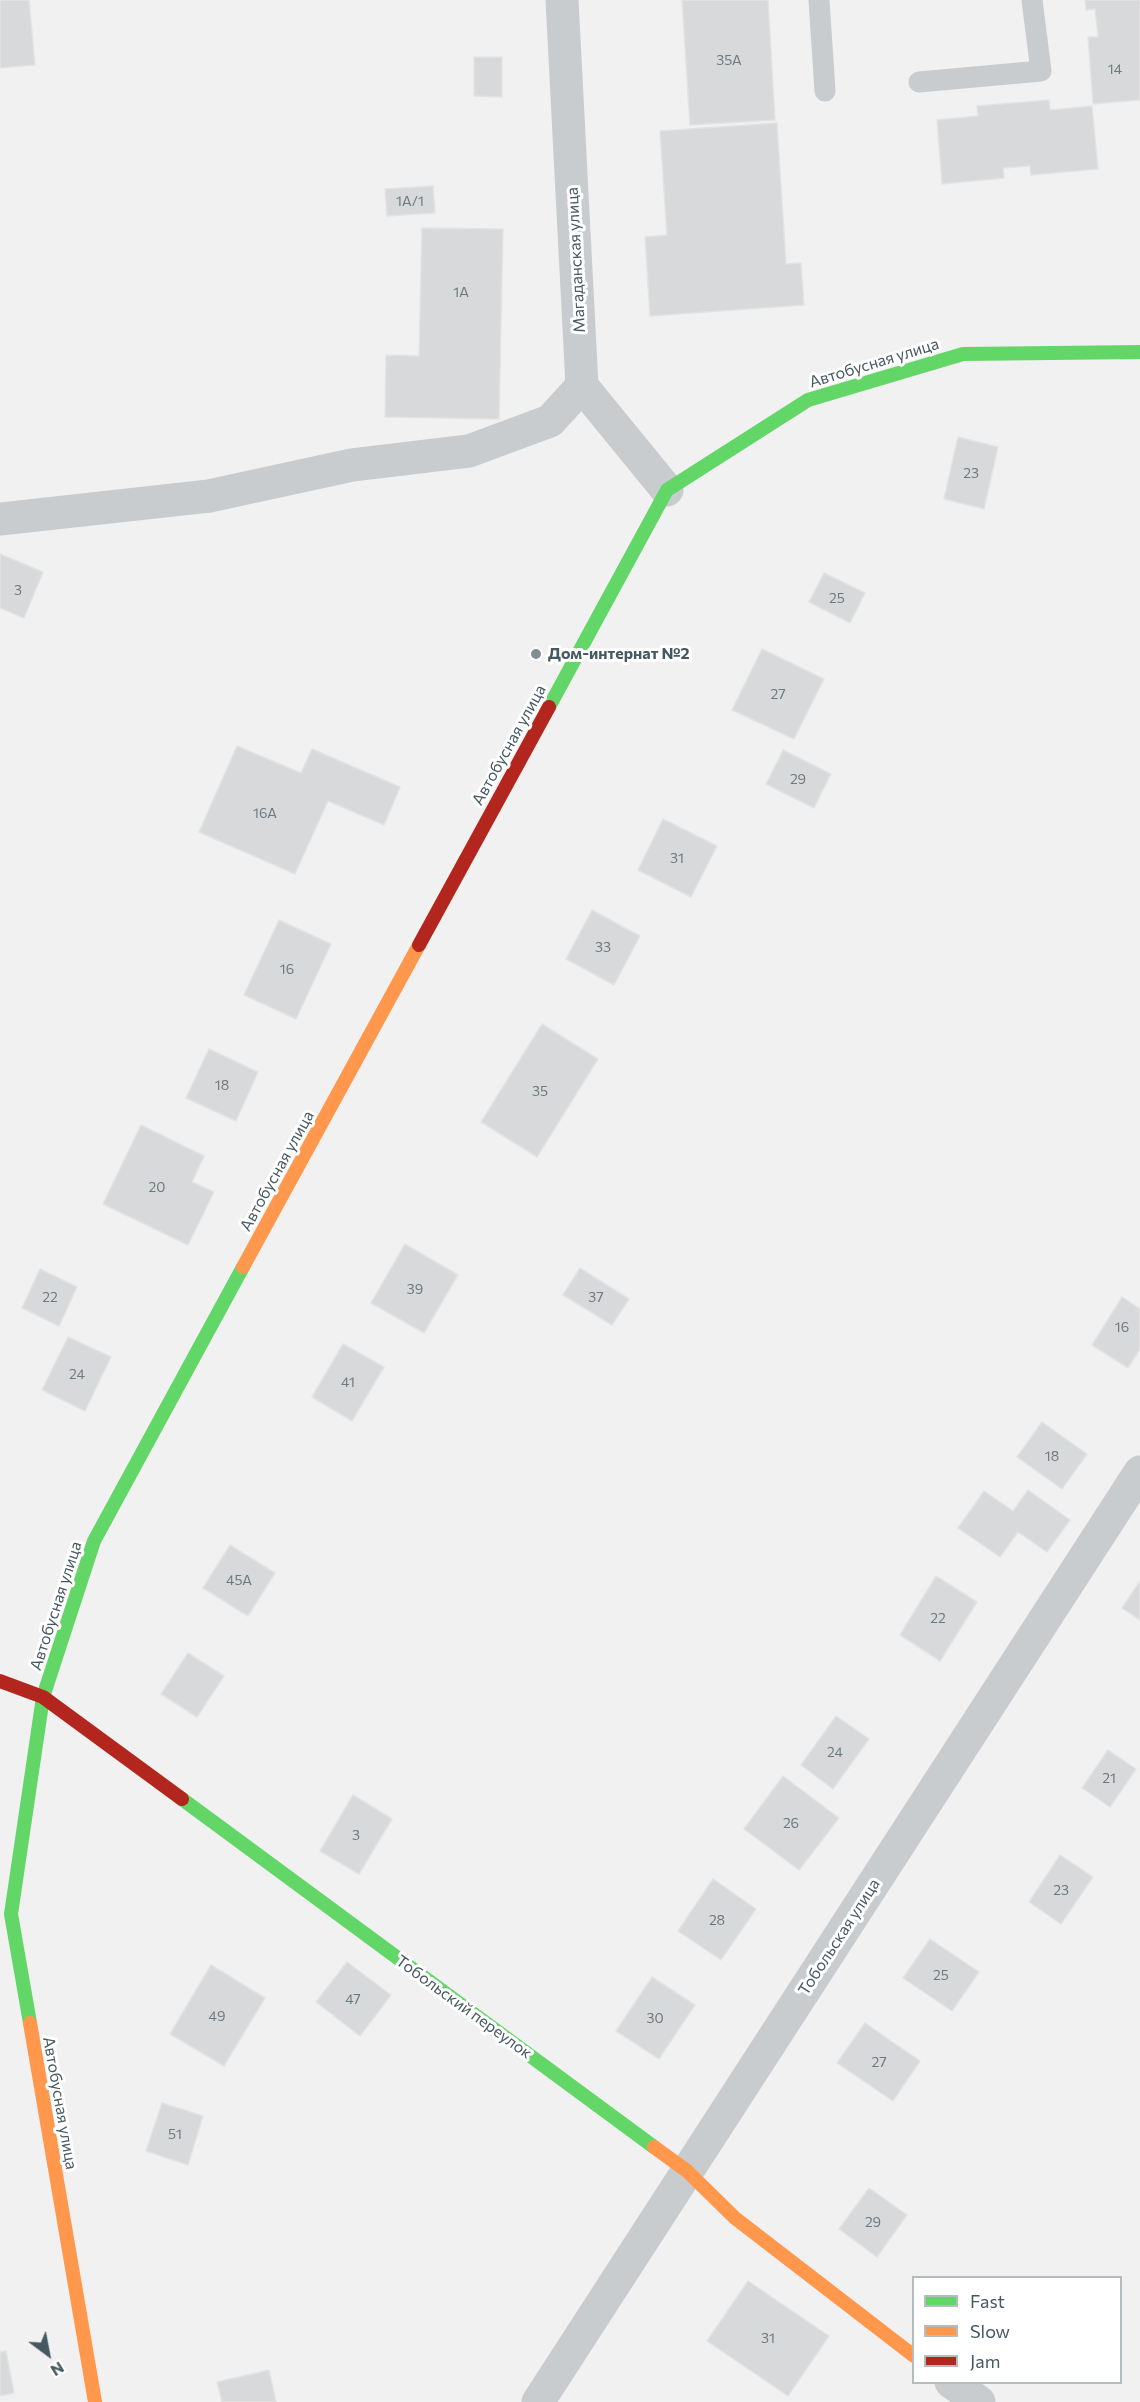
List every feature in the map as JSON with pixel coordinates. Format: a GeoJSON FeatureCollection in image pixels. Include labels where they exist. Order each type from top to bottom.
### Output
{"type":"FeatureCollection","features":[{"type":"Feature","properties":{"kind":"street","name":"Магаданская улица"},"geometry":{"type":"LineString","coordinates":[[562,0],[582,386]]}},
{"type":"Feature","properties":{"kind":"street","name":"Автобусная улица"},"geometry":{"type":"LineString","coordinates":[[95,2402],[11,1914],[43,1697],[94,1541],[667,490],[808,400],[963,354],[1140,352]]}},
{"type":"Feature","properties":{"kind":"street"},"geometry":{"type":"LineString","coordinates":[[0,519],[209,496],[352,465],[469,451],[550,421],[582,386],[667,490]]}},
{"type":"Feature","properties":{"kind":"street","name":"Тобольская улица"},"geometry":{"type":"LineString","coordinates":[[538,2402],[1140,1472]]}},
{"type":"Feature","properties":{"kind":"street","name":"Тобольский переулок"},"geometry":{"type":"LineString","coordinates":[[0,1681],[43,1697],[687,2171],[735,2218],[912,2354]]}},
{"type":"Feature","properties":{"kind":"street"},"geometry":{"type":"LineString","coordinates":[[954,2384],[979,2402]]}},
{"type":"Feature","properties":{"kind":"lane"},"geometry":{"type":"LineString","coordinates":[[819,0],[825,91]]}},
{"type":"Feature","properties":{"kind":"lane"},"geometry":{"type":"LineString","coordinates":[[919,82],[1041,71],[1032,0]]}},
{"type":"Feature","properties":{"kind":"building"},"geometry":{"type":"Polygon","coordinates":[[[0,0],[29,0],[35,65],[0,68],[0,0]]]}},
{"type":"Feature","properties":{"kind":"building"},"geometry":{"type":"Polygon","coordinates":[[[682,0],[768,0],[775,120],[690,125],[682,0]]]}},
{"type":"Feature","properties":{"kind":"building"},"geometry":{"type":"Polygon","coordinates":[[[1085,0],[1140,0],[1140,100],[1093,104],[1088,37],[1098,37],[1095,9],[1086,10],[1085,0]]]}},
{"type":"Feature","properties":{"kind":"building"},"geometry":{"type":"Polygon","coordinates":[[[474,57],[502,57],[502,97],[474,96],[474,57]]]}},
{"type":"Feature","properties":{"kind":"building"},"geometry":{"type":"Polygon","coordinates":[[[1049,100],[1050,110],[1092,106],[1098,169],[1031,175],[1030,166],[1003,168],[1004,178],[942,184],[937,120],[978,116],[977,106],[1049,100]]]}},
{"type":"Feature","properties":{"kind":"building"},"geometry":{"type":"Polygon","coordinates":[[[777,123],[786,264],[801,263],[804,305],[650,316],[645,237],[667,235],[660,131],[777,123]]]}},
{"type":"Feature","properties":{"kind":"building"},"geometry":{"type":"Polygon","coordinates":[[[433,186],[435,213],[387,216],[385,189],[433,186]]]}},
{"type":"Feature","properties":{"kind":"building"},"geometry":{"type":"Polygon","coordinates":[[[422,228],[503,229],[499,419],[385,417],[386,355],[419,356],[422,228]]]}},
{"type":"Feature","properties":{"kind":"building"},"geometry":{"type":"Polygon","coordinates":[[[958,437],[998,447],[984,509],[944,499],[958,437]]]}},
{"type":"Feature","properties":{"kind":"building"},"geometry":{"type":"Polygon","coordinates":[[[0,554],[43,572],[24,618],[0,608],[0,554]]]}},
{"type":"Feature","properties":{"kind":"building"},"geometry":{"type":"Polygon","coordinates":[[[824,573],[865,593],[850,623],[809,602],[824,573]]]}},
{"type":"Feature","properties":{"kind":"building"},"geometry":{"type":"Polygon","coordinates":[[[762,649],[824,679],[794,739],[732,710],[762,649]]]}},
{"type":"Feature","properties":{"kind":"building"},"geometry":{"type":"Polygon","coordinates":[[[237,746],[301,773],[312,749],[400,787],[384,825],[328,801],[295,874],[199,832],[237,746]]]}},
{"type":"Feature","properties":{"kind":"building"},"geometry":{"type":"Polygon","coordinates":[[[783,750],[831,774],[814,808],[766,784],[783,750]]]}},
{"type":"Feature","properties":{"kind":"building"},"geometry":{"type":"Polygon","coordinates":[[[663,819],[717,846],[691,897],[638,870],[663,819]]]}},
{"type":"Feature","properties":{"kind":"building"},"geometry":{"type":"Polygon","coordinates":[[[592,910],[640,936],[614,985],[566,959],[592,910]]]}},
{"type":"Feature","properties":{"kind":"building"},"geometry":{"type":"Polygon","coordinates":[[[279,920],[331,944],[296,1019],[244,995],[279,920]]]}},
{"type":"Feature","properties":{"kind":"building"},"geometry":{"type":"Polygon","coordinates":[[[542,1024],[598,1059],[537,1157],[481,1122],[542,1024]]]}},
{"type":"Feature","properties":{"kind":"building"},"geometry":{"type":"Polygon","coordinates":[[[209,1049],[258,1072],[236,1121],[186,1098],[209,1049]]]}},
{"type":"Feature","properties":{"kind":"building"},"geometry":{"type":"Polygon","coordinates":[[[141,1125],[204,1156],[192,1182],[214,1192],[188,1245],[103,1204],[141,1125]]]}},
{"type":"Feature","properties":{"kind":"building"},"geometry":{"type":"Polygon","coordinates":[[[405,1244],[458,1275],[424,1333],[371,1303],[405,1244]]]}},
{"type":"Feature","properties":{"kind":"building"},"geometry":{"type":"Polygon","coordinates":[[[580,1268],[629,1299],[612,1325],[563,1295],[580,1268]]]}},
{"type":"Feature","properties":{"kind":"building"},"geometry":{"type":"Polygon","coordinates":[[[40,1269],[77,1287],[59,1326],[22,1308],[40,1269]]]}},
{"type":"Feature","properties":{"kind":"building"},"geometry":{"type":"Polygon","coordinates":[[[1122,1297],[1140,1309],[1140,1349],[1128,1368],[1092,1345],[1122,1297]]]}},
{"type":"Feature","properties":{"kind":"building"},"geometry":{"type":"Polygon","coordinates":[[[68,1337],[111,1357],[85,1411],[42,1390],[68,1337]]]}},
{"type":"Feature","properties":{"kind":"building"},"geometry":{"type":"Polygon","coordinates":[[[343,1344],[384,1367],[352,1421],[312,1397],[343,1344]]]}},
{"type":"Feature","properties":{"kind":"building"},"geometry":{"type":"Polygon","coordinates":[[[1042,1422],[1087,1454],[1062,1489],[1017,1457],[1042,1422]]]}},
{"type":"Feature","properties":{"kind":"building"},"geometry":{"type":"Polygon","coordinates":[[[1028,1490],[1070,1520],[1047,1552],[1018,1532],[1000,1557],[958,1528],[984,1491],[1013,1511],[1028,1490]]]}},
{"type":"Feature","properties":{"kind":"building"},"geometry":{"type":"Polygon","coordinates":[[[230,1545],[275,1573],[248,1616],[203,1588],[230,1545]]]}},
{"type":"Feature","properties":{"kind":"building"},"geometry":{"type":"Polygon","coordinates":[[[936,1576],[977,1602],[940,1661],[900,1635],[936,1576]]]}},
{"type":"Feature","properties":{"kind":"building"},"geometry":{"type":"Polygon","coordinates":[[[1140,1581],[1140,1620],[1122,1608],[1140,1581]]]}},
{"type":"Feature","properties":{"kind":"building"},"geometry":{"type":"Polygon","coordinates":[[[188,1653],[224,1676],[197,1717],[161,1694],[188,1653]]]}},
{"type":"Feature","properties":{"kind":"building"},"geometry":{"type":"Polygon","coordinates":[[[836,1716],[869,1739],[833,1789],[801,1765],[836,1716]]]}},
{"type":"Feature","properties":{"kind":"building"},"geometry":{"type":"Polygon","coordinates":[[[1108,1750],[1136,1769],[1110,1807],[1082,1788],[1108,1750]]]}},
{"type":"Feature","properties":{"kind":"building"},"geometry":{"type":"Polygon","coordinates":[[[783,1776],[839,1818],[799,1870],[744,1829],[783,1776]]]}},
{"type":"Feature","properties":{"kind":"building"},"geometry":{"type":"Polygon","coordinates":[[[353,1795],[392,1819],[359,1874],[320,1851],[353,1795]]]}},
{"type":"Feature","properties":{"kind":"building"},"geometry":{"type":"Polygon","coordinates":[[[1060,1855],[1093,1877],[1061,1924],[1029,1902],[1060,1855]]]}},
{"type":"Feature","properties":{"kind":"building"},"geometry":{"type":"Polygon","coordinates":[[[713,1879],[756,1909],[721,1960],[678,1931],[713,1879]]]}},
{"type":"Feature","properties":{"kind":"building"},"geometry":{"type":"Polygon","coordinates":[[[930,1939],[979,1972],[952,2011],[903,1978],[930,1939]]]}},
{"type":"Feature","properties":{"kind":"building"},"geometry":{"type":"Polygon","coordinates":[[[347,1962],[391,1995],[360,2036],[316,2002],[347,1962]]]}},
{"type":"Feature","properties":{"kind":"building"},"geometry":{"type":"Polygon","coordinates":[[[211,1965],[265,1998],[224,2066],[170,2034],[211,1965]]]}},
{"type":"Feature","properties":{"kind":"building"},"geometry":{"type":"Polygon","coordinates":[[[652,1977],[695,2005],[659,2059],[616,2031],[652,1977]]]}},
{"type":"Feature","properties":{"kind":"building"},"geometry":{"type":"Polygon","coordinates":[[[865,2023],[920,2061],[893,2101],[837,2063],[865,2023]]]}},
{"type":"Feature","properties":{"kind":"building"},"geometry":{"type":"Polygon","coordinates":[[[162,2103],[203,2116],[188,2165],[146,2151],[162,2103]]]}},
{"type":"Feature","properties":{"kind":"building"},"geometry":{"type":"Polygon","coordinates":[[[869,2188],[907,2215],[877,2257],[839,2229],[869,2188]]]}},
{"type":"Feature","properties":{"kind":"building"},"geometry":{"type":"Polygon","coordinates":[[[748,2281],[829,2336],[788,2396],[707,2341],[748,2281]]]}},
{"type":"Feature","properties":{"kind":"building"},"geometry":{"type":"Polygon","coordinates":[[[6,2351],[14,2393],[0,2396],[0,2352],[6,2351]]]}},
{"type":"Feature","properties":{"kind":"building"},"geometry":{"type":"Polygon","coordinates":[[[269,2370],[276,2402],[222,2402],[217,2382],[269,2370]]]}},
{"type":"Feature","properties":{"kind":"traffic: fast"},"geometry":{"type":"LineString","coordinates":[[549,707],[667,490],[808,400],[963,354],[1140,352]]}},
{"type":"Feature","properties":{"kind":"traffic: fast"},"geometry":{"type":"LineString","coordinates":[[30,2023],[11,1914],[43,1697],[94,1541],[243,1267]]}},
{"type":"Feature","properties":{"kind":"traffic: fast"},"geometry":{"type":"LineString","coordinates":[[182,1799],[654,2147]]}},
{"type":"Feature","properties":{"kind":"traffic: slow"},"geometry":{"type":"LineString","coordinates":[[243,1267],[419,945]]}},
{"type":"Feature","properties":{"kind":"traffic: slow"},"geometry":{"type":"LineString","coordinates":[[30,2023],[95,2402]]}},
{"type":"Feature","properties":{"kind":"traffic: slow"},"geometry":{"type":"LineString","coordinates":[[654,2147],[687,2171],[735,2218],[912,2354]]}},
{"type":"Feature","properties":{"kind":"traffic: jam"},"geometry":{"type":"LineString","coordinates":[[419,945],[549,707]]}},
{"type":"Feature","properties":{"kind":"traffic: jam"},"geometry":{"type":"LineString","coordinates":[[0,1681],[43,1697],[182,1799]]}},
{"type":"Feature","properties":{"kind":"place","name":"Дом-интернат №2"},"geometry":{"type":"Point","coordinates":[536,654]}}]}
